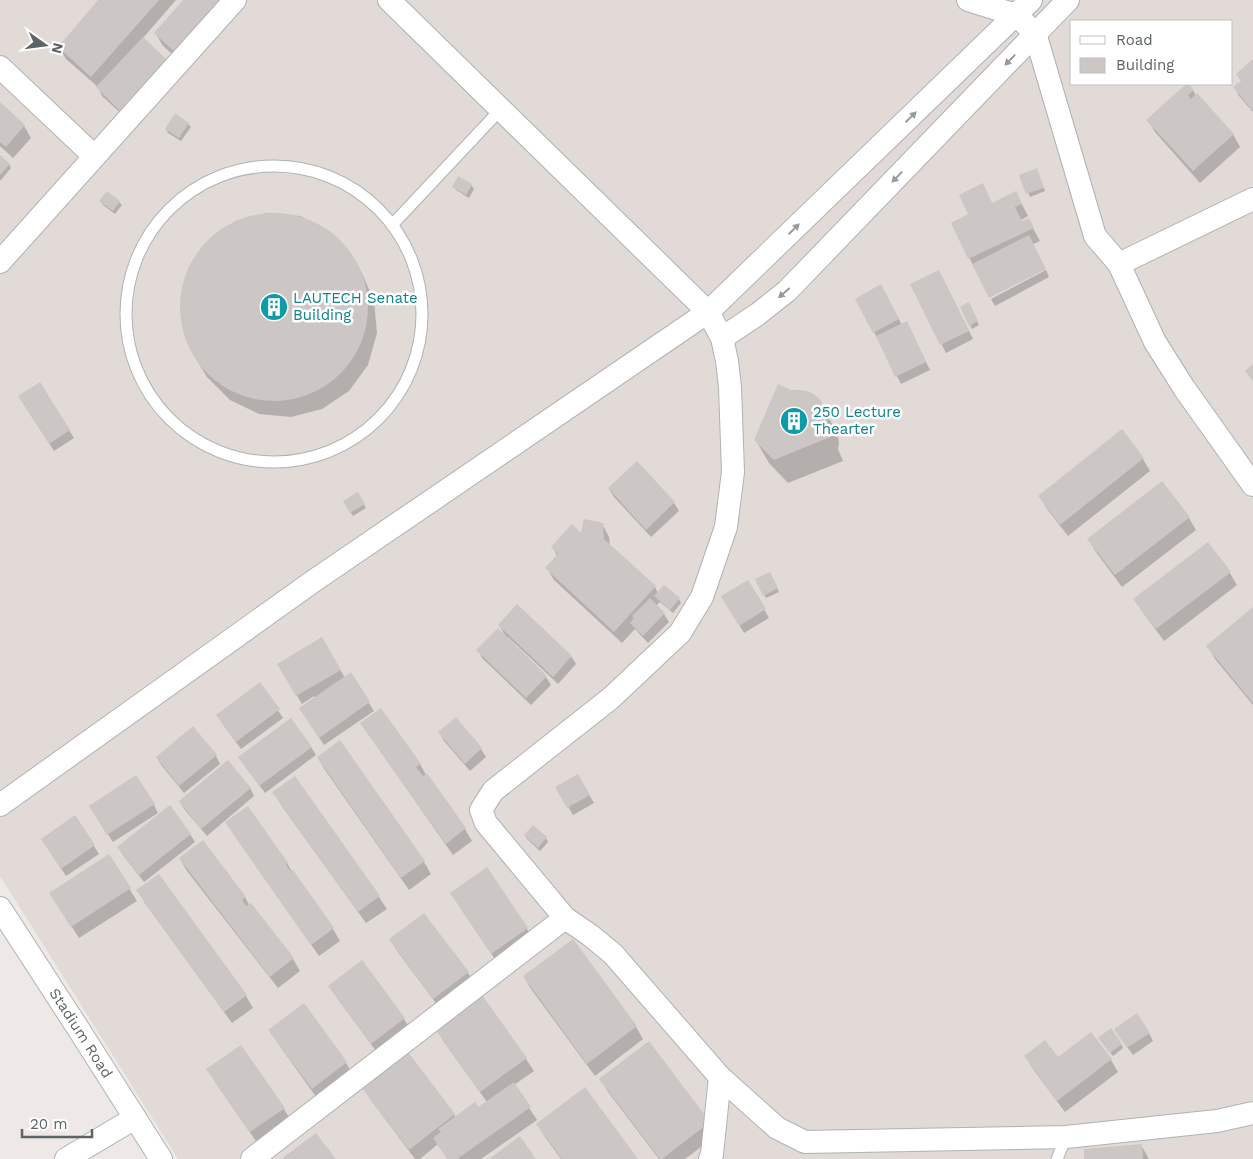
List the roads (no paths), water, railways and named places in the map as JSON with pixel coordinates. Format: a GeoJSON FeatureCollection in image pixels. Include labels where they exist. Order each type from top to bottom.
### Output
{"type":"FeatureCollection","features":[{"type":"Feature","properties":{"kind":"street"},"geometry":{"type":"LineString","coordinates":[[0,262],[235,0]]}},
{"type":"Feature","properties":{"kind":"street"},"geometry":{"type":"LineString","coordinates":[[389,0],[708,312],[722,338],[730,387],[733,472],[726,527],[702,597],[680,633],[611,698],[493,791],[480,810],[486,823],[565,918],[613,954],[720,1076],[777,1128],[805,1142],[1066,1137],[1217,1121],[1253,1113]]}},
{"type":"Feature","properties":{"kind":"street"},"geometry":{"type":"LineString","coordinates":[[968,0],[1024,8]]}},
{"type":"Feature","properties":{"kind":"street"},"geometry":{"type":"LineString","coordinates":[[722,338],[758,314],[787,291],[1068,0]]}},
{"type":"Feature","properties":{"kind":"street"},"geometry":{"type":"LineString","coordinates":[[1024,8],[1035,33],[1095,236],[1119,264],[1155,342],[1184,388],[1253,485]]}},
{"type":"Feature","properties":{"kind":"street"},"geometry":{"type":"LineString","coordinates":[[0,806],[315,580],[708,312],[1024,8]]}},
{"type":"Feature","properties":{"kind":"street"},"geometry":{"type":"LineString","coordinates":[[0,66],[94,156]]}},
{"type":"Feature","properties":{"kind":"street"},"geometry":{"type":"LineString","coordinates":[[1119,264],[1253,199]]}},
{"type":"Feature","properties":{"kind":"street","name":"Stadium Road"},"geometry":{"type":"LineString","coordinates":[[0,908],[160,1159]]}},
{"type":"Feature","properties":{"kind":"street"},"geometry":{"type":"LineString","coordinates":[[252,1159],[565,918]]}},
{"type":"Feature","properties":{"kind":"street"},"geometry":{"type":"LineString","coordinates":[[710,1159],[720,1076]]}},
{"type":"Feature","properties":{"kind":"street"},"geometry":{"type":"LineString","coordinates":[[66,1159],[135,1118]]}},
{"type":"Feature","properties":{"kind":"lane"},"geometry":{"type":"LineString","coordinates":[[393,224],[501,109]]}},
{"type":"Feature","properties":{"kind":"lane"},"geometry":{"type":"LineString","coordinates":[[272,164],[318,171],[360,191],[393,224],[415,265],[423,311],[416,357],[396,399],[364,433],[322,455],[276,463],[267,462],[231,456],[189,436],[156,404],[134,363],[126,316],[133,270],[153,228],[185,194],[226,172],[272,164]]}},
{"type":"Feature","properties":{"kind":"lane"},"geometry":{"type":"LineString","coordinates":[[1058,1159],[1066,1137]]}},
{"type":"Feature","properties":{"kind":"place","name":"LAUTECH Senate Building"},"geometry":{"type":"Point","coordinates":[274,307]}},
{"type":"Feature","properties":{"kind":"place","name":"250 Lecture Thearter"},"geometry":{"type":"Point","coordinates":[794,421]}}]}
